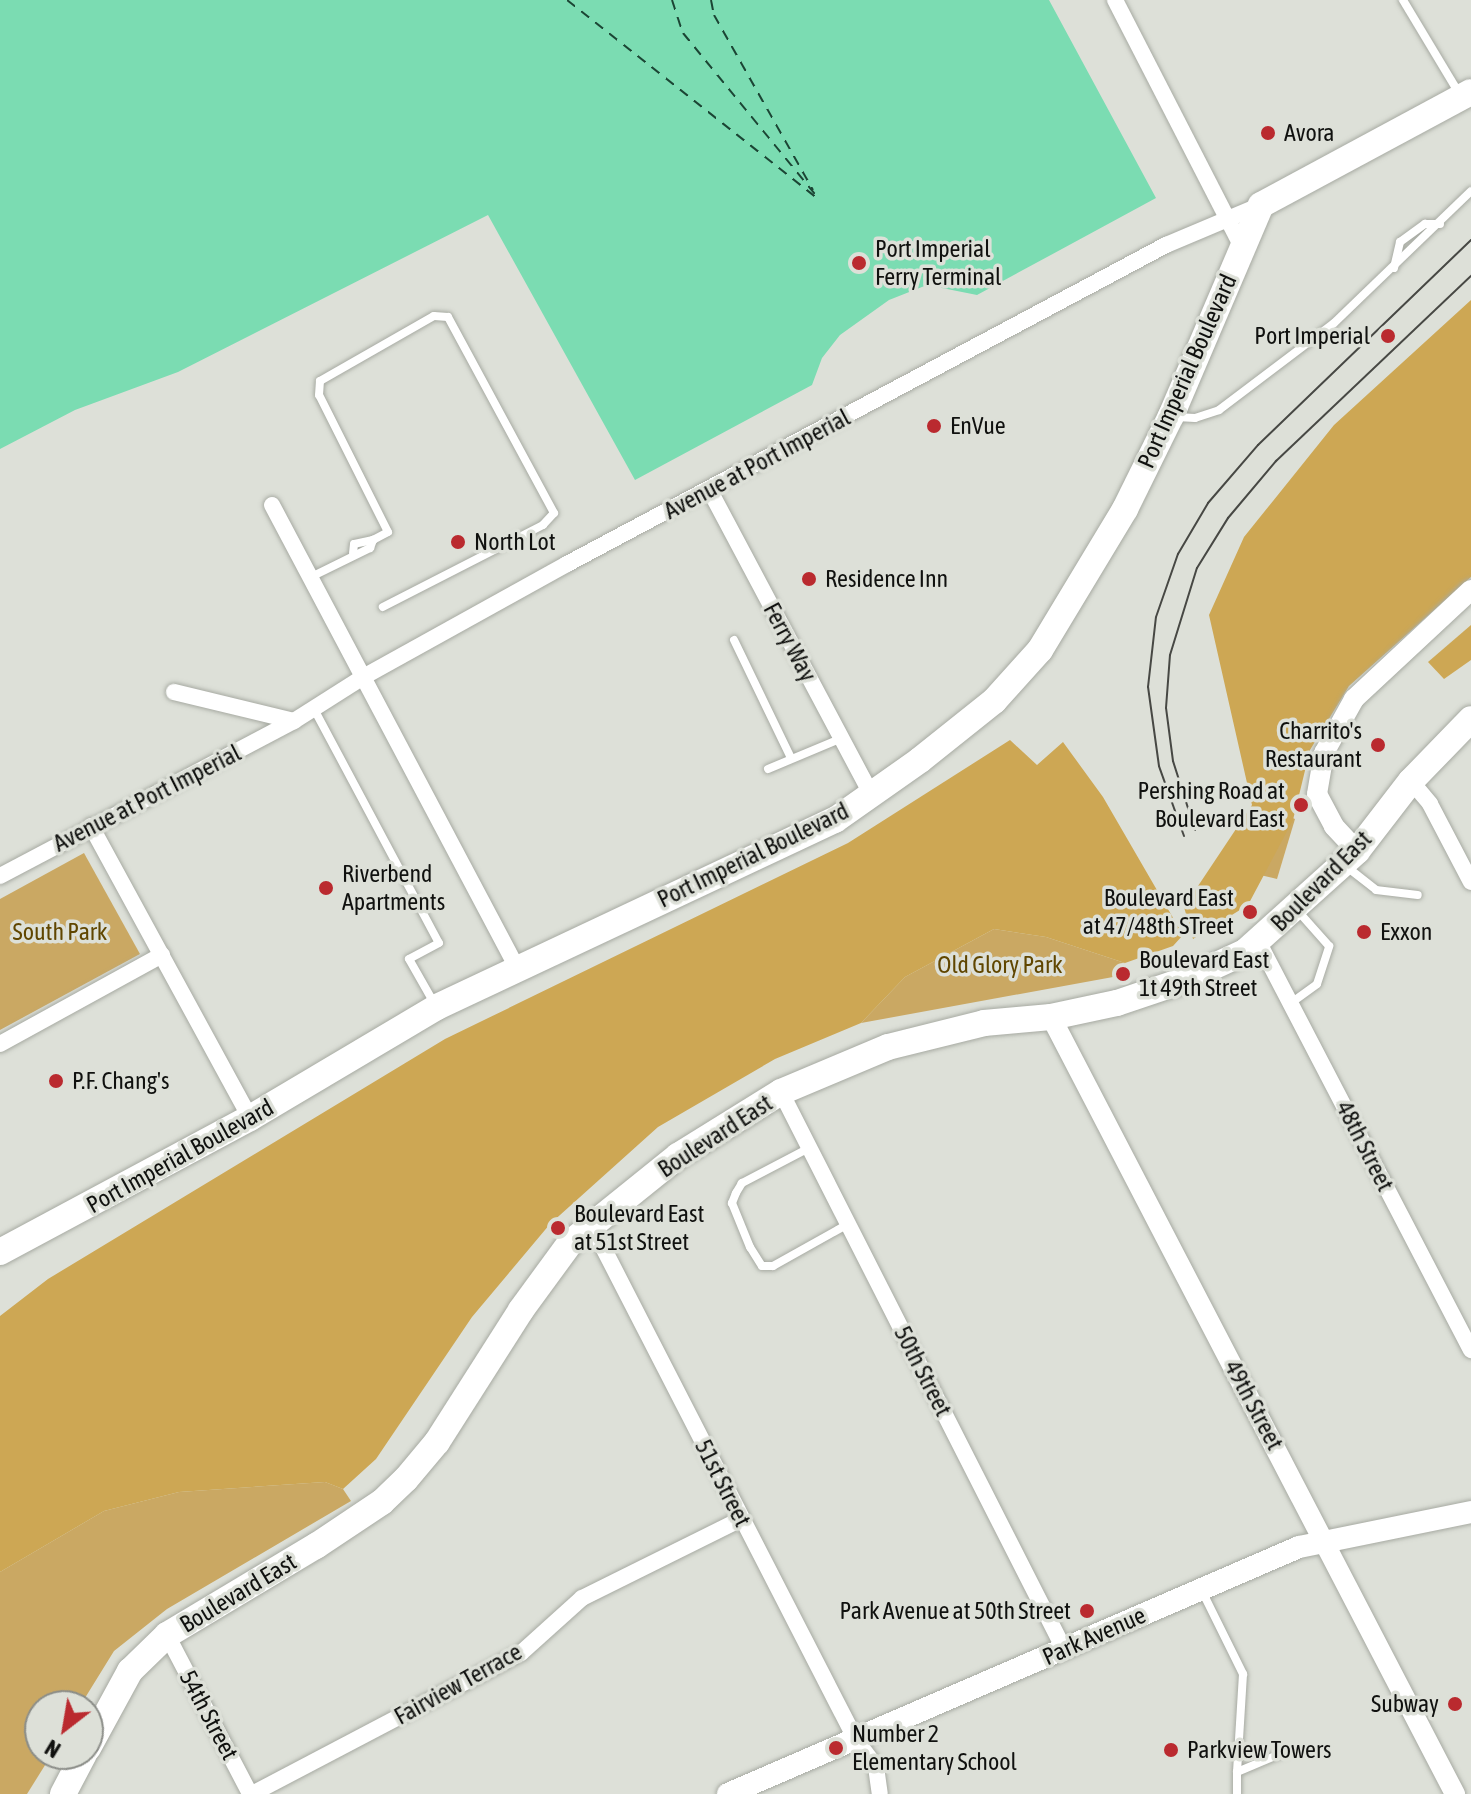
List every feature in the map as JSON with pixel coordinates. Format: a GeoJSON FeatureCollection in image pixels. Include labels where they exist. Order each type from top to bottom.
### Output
{"type":"FeatureCollection","features":[{"type":"Feature","properties":{"kind":"main road"},"geometry":{"type":"LineString","coordinates":[[1261,205],[1466,95]]}},
{"type":"Feature","properties":{"kind":"main road","name":"Port Imperial Boulevard"},"geometry":{"type":"LineString","coordinates":[[0,1252],[250,1118],[437,1007],[516,966],[764,854],[872,795],[994,701],[1040,650],[1125,509],[1171,416],[1241,245],[1261,205]]}},
{"type":"Feature","properties":{"kind":"main road","name":"Boulevard East"},"geometry":{"type":"LineString","coordinates":[[104,1719],[130,1671],[167,1635],[316,1546],[390,1494],[437,1442],[521,1310],[570,1243],[678,1156],[781,1092],[888,1047],[984,1023],[1051,1017],[1182,981],[1259,943],[1350,857],[1411,781],[1471,719]]}},
{"type":"Feature","properties":{"kind":"main road","name":"Park Avenue"},"geometry":{"type":"LineString","coordinates":[[728,1794],[1201,1589],[1324,1539],[1471,1512]]}},
{"type":"Feature","properties":{"kind":"main road"},"geometry":{"type":"LineString","coordinates":[[63,1794],[76,1770]]}},
{"type":"Feature","properties":{"kind":"street"},"geometry":{"type":"LineString","coordinates":[[1115,0],[1241,245]]}},
{"type":"Feature","properties":{"kind":"street","name":"Avenue at Port Imperial"},"geometry":{"type":"LineString","coordinates":[[0,876],[294,721],[363,677],[1166,245],[1261,205]]}},
{"type":"Feature","properties":{"kind":"street","name":"Ferry Way"},"geometry":{"type":"LineString","coordinates":[[709,489],[872,795]]}},
{"type":"Feature","properties":{"kind":"street"},"geometry":{"type":"LineString","coordinates":[[272,505],[516,966]]}},
{"type":"Feature","properties":{"kind":"street"},"geometry":{"type":"LineString","coordinates":[[1350,857],[1317,794],[1324,753],[1354,699],[1471,590]]}},
{"type":"Feature","properties":{"kind":"street","name":"Avenue at Port Imperial"},"geometry":{"type":"LineString","coordinates":[[174,692],[294,721]]}},
{"type":"Feature","properties":{"kind":"street"},"geometry":{"type":"LineString","coordinates":[[1411,781],[1430,804],[1471,882]]}},
{"type":"Feature","properties":{"kind":"street"},"geometry":{"type":"LineString","coordinates":[[91,826],[250,1118]]}},
{"type":"Feature","properties":{"kind":"street","name":"48th Street"},"geometry":{"type":"LineString","coordinates":[[1259,943],[1471,1350]]}},
{"type":"Feature","properties":{"kind":"street"},"geometry":{"type":"LineString","coordinates":[[0,1044],[162,955]]}},
{"type":"Feature","properties":{"kind":"street","name":"49th Street"},"geometry":{"type":"LineString","coordinates":[[1051,1017],[1455,1794]]}},
{"type":"Feature","properties":{"kind":"street","name":"50th Street"},"geometry":{"type":"LineString","coordinates":[[781,1092],[1064,1649]]}},
{"type":"Feature","properties":{"kind":"street","name":"51st Street"},"geometry":{"type":"LineString","coordinates":[[591,1224],[856,1740],[876,1767],[880,1794]]}},
{"type":"Feature","properties":{"kind":"street","name":"Fairview Terrace"},"geometry":{"type":"LineString","coordinates":[[251,1794],[521,1653],[582,1598],[741,1519]]}},
{"type":"Feature","properties":{"kind":"street","name":"54th Street"},"geometry":{"type":"LineString","coordinates":[[167,1635],[251,1794]]}},
{"type":"Feature","properties":{"kind":"lane"},"geometry":{"type":"LineString","coordinates":[[1403,0],[1466,95]]}},
{"type":"Feature","properties":{"kind":"lane"},"geometry":{"type":"LineString","coordinates":[[1171,416],[1195,418],[1219,410],[1334,323],[1394,269],[1471,191]]}},
{"type":"Feature","properties":{"kind":"lane"},"geometry":{"type":"LineString","coordinates":[[1394,269],[1400,242],[1425,224],[1440,224]]}},
{"type":"Feature","properties":{"kind":"lane"},"geometry":{"type":"LineString","coordinates":[[311,577],[353,553],[370,548],[373,540],[388,532],[319,395],[320,381],[434,316],[448,317],[554,513],[543,525],[383,607]]}},
{"type":"Feature","properties":{"kind":"lane"},"geometry":{"type":"LineString","coordinates":[[734,640],[791,758]]}},
{"type":"Feature","properties":{"kind":"lane"},"geometry":{"type":"LineString","coordinates":[[314,709],[439,943],[409,959],[437,1007]]}},
{"type":"Feature","properties":{"kind":"lane"},"geometry":{"type":"LineString","coordinates":[[768,769],[842,738]]}},
{"type":"Feature","properties":{"kind":"lane"},"geometry":{"type":"LineString","coordinates":[[1350,857],[1376,890],[1418,895]]}},
{"type":"Feature","properties":{"kind":"lane"},"geometry":{"type":"LineString","coordinates":[[1291,1003],[1317,984],[1329,946],[1297,909]]}},
{"type":"Feature","properties":{"kind":"lane"},"geometry":{"type":"LineString","coordinates":[[810,1148],[742,1183],[732,1203],[750,1247],[762,1266],[773,1266],[848,1224]]}},
{"type":"Feature","properties":{"kind":"lane"},"geometry":{"type":"LineString","coordinates":[[1201,1589],[1243,1674],[1237,1794]]}},
{"type":"Feature","properties":{"kind":"lane"},"geometry":{"type":"LineString","coordinates":[[1237,1772],[1287,1751]]}},
{"type":"Feature","properties":{"kind":"green space"},"geometry":{"type":"Polygon","coordinates":[[[1283,814],[1295,819],[1277,879],[1260,875],[1283,814]]]}},
{"type":"Feature","properties":{"kind":"green space","name":"South Park"},"geometry":{"type":"Polygon","coordinates":[[[84,853],[140,954],[0,1030],[0,899],[84,853]]]}},
{"type":"Feature","properties":{"kind":"green space","name":"Old Glory Park"},"geometry":{"type":"Polygon","coordinates":[[[994,929],[1046,937],[1125,963],[1113,977],[861,1023],[905,977],[994,929]]]}},
{"type":"Feature","properties":{"kind":"green space"},"geometry":{"type":"Polygon","coordinates":[[[325,1482],[343,1489],[351,1501],[167,1609],[114,1651],[90,1690],[24,1690],[24,1770],[42,1770],[27,1794],[0,1794],[0,1572],[104,1511],[179,1492],[325,1482]]]}},
{"type":"Feature","properties":{"kind":"shaded area"},"geometry":{"type":"Polygon","coordinates":[[[0,0],[1049,0],[1156,198],[977,295],[937,287],[929,274],[923,278],[927,285],[889,300],[840,335],[822,358],[812,385],[635,480],[488,215],[178,372],[75,410],[0,449],[0,0]]]}},
{"type":"Feature","properties":{"kind":"shaded area"},"geometry":{"type":"Polygon","coordinates":[[[1471,300],[1471,577],[1349,686],[1310,750],[1293,820],[1248,905],[1193,939],[1184,907],[1252,805],[1209,615],[1244,537],[1334,425],[1471,300]]]}},
{"type":"Feature","properties":{"kind":"shaded area"},"geometry":{"type":"Polygon","coordinates":[[[1471,625],[1471,660],[1444,679],[1428,662],[1471,625]]]}},
{"type":"Feature","properties":{"kind":"shaded area"},"geometry":{"type":"Polygon","coordinates":[[[1010,740],[1037,765],[1063,742],[1103,797],[1183,935],[1173,946],[1125,963],[1046,937],[994,929],[905,977],[861,1023],[775,1059],[658,1127],[550,1224],[472,1317],[376,1459],[343,1489],[325,1482],[179,1492],[104,1511],[0,1572],[0,1316],[48,1279],[445,1039],[848,843],[1010,740]]]}},
{"type":"Feature","properties":{"kind":"ferry route"},"geometry":{"type":"LineString","coordinates":[[567,0],[817,198]]}},
{"type":"Feature","properties":{"kind":"ferry route"},"geometry":{"type":"LineString","coordinates":[[672,0],[683,33],[815,194]]}},
{"type":"Feature","properties":{"kind":"ferry route"},"geometry":{"type":"LineString","coordinates":[[711,0],[714,15],[813,190]]}},
{"type":"Feature","properties":{"kind":"tram line"},"geometry":{"type":"LineString","coordinates":[[1184,836],[1159,766],[1148,687],[1156,617],[1178,554],[1208,503],[1258,445],[1471,240]]}},
{"type":"Feature","properties":{"kind":"tram line"},"geometry":{"type":"LineString","coordinates":[[1195,830],[1173,761],[1166,708],[1170,655],[1197,568],[1228,518],[1276,461],[1471,276]]}},
{"type":"Feature","properties":{"kind":"place","name":"Avora"},"geometry":{"type":"Point","coordinates":[1268,133]}},
{"type":"Feature","properties":{"kind":"place","name":"Port Imperial Ferry Terminal"},"geometry":{"type":"Point","coordinates":[859,263]}},
{"type":"Feature","properties":{"kind":"place","name":"Port Imperial"},"geometry":{"type":"Point","coordinates":[1388,336]}},
{"type":"Feature","properties":{"kind":"place","name":"EnVue"},"geometry":{"type":"Point","coordinates":[934,426]}},
{"type":"Feature","properties":{"kind":"place","name":"North Lot"},"geometry":{"type":"Point","coordinates":[458,542]}},
{"type":"Feature","properties":{"kind":"place","name":"Residence Inn"},"geometry":{"type":"Point","coordinates":[809,579]}},
{"type":"Feature","properties":{"kind":"place","name":"Charrito's Restaurant"},"geometry":{"type":"Point","coordinates":[1378,745]}},
{"type":"Feature","properties":{"kind":"place","name":"Pershing Road at Boulevard East"},"geometry":{"type":"Point","coordinates":[1301,805]}},
{"type":"Feature","properties":{"kind":"place","name":"Riverbend Apartments"},"geometry":{"type":"Point","coordinates":[326,888]}},
{"type":"Feature","properties":{"kind":"place","name":"Boulevard East at 47/48th STreet"},"geometry":{"type":"Point","coordinates":[1250,912]}},
{"type":"Feature","properties":{"kind":"place","name":"Exxon"},"geometry":{"type":"Point","coordinates":[1364,932]}},
{"type":"Feature","properties":{"kind":"place","name":"Boulevard East 1t 49th Street"},"geometry":{"type":"Point","coordinates":[1123,974]}},
{"type":"Feature","properties":{"kind":"place","name":"P.F. Chang's"},"geometry":{"type":"Point","coordinates":[56,1081]}},
{"type":"Feature","properties":{"kind":"place","name":"Boulevard East at 51st Street"},"geometry":{"type":"Point","coordinates":[558,1228]}},
{"type":"Feature","properties":{"kind":"place","name":"Park Avenue at 50th Street"},"geometry":{"type":"Point","coordinates":[1087,1611]}},
{"type":"Feature","properties":{"kind":"place","name":"Subway"},"geometry":{"type":"Point","coordinates":[1455,1704]}},
{"type":"Feature","properties":{"kind":"place","name":"Number 2 Elementary School"},"geometry":{"type":"Point","coordinates":[836,1748]}},
{"type":"Feature","properties":{"kind":"place","name":"Parkview Towers"},"geometry":{"type":"Point","coordinates":[1171,1750]}}]}
